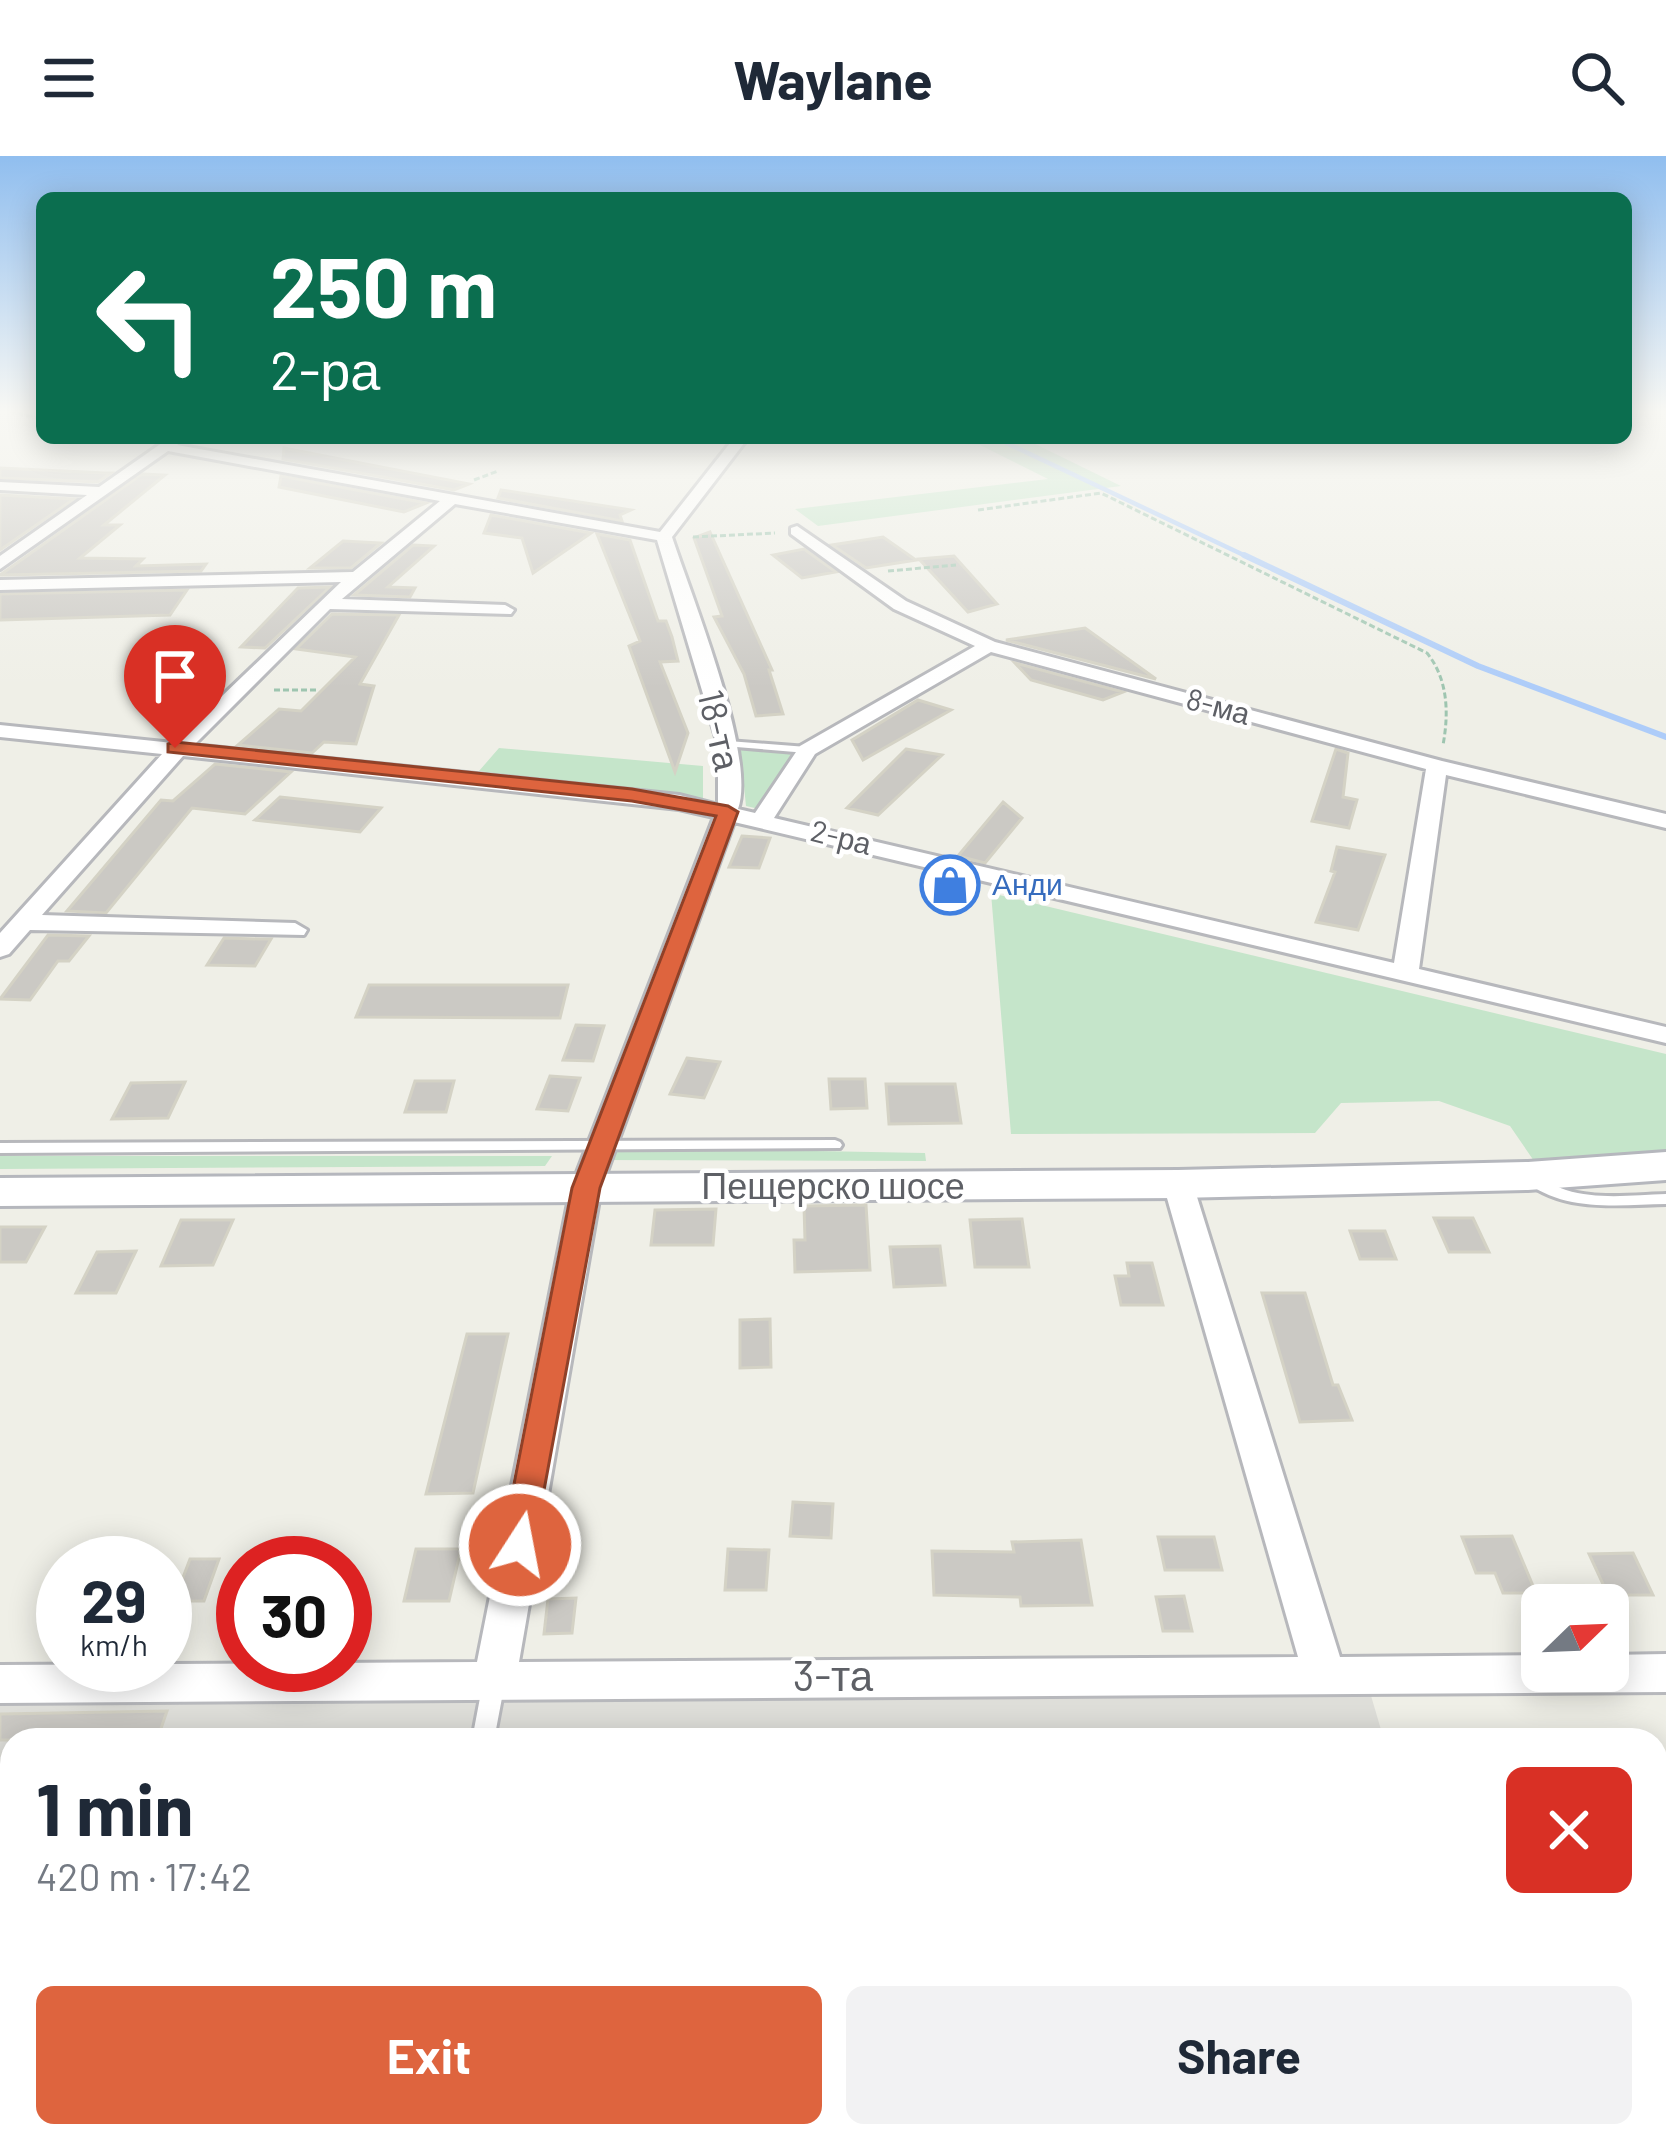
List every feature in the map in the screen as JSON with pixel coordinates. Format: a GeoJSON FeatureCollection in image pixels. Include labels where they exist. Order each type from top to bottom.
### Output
{"type":"FeatureCollection","features":[{"type":"Feature","properties":{"kind":"main road","name":"Пещерско шосе"},"geometry":{"type":"LineString","coordinates":[[0,1192],[593,1167],[1178,1184],[1528,1176],[1666,1166]]}},
{"type":"Feature","properties":{"kind":"street"},"geometry":{"type":"LineString","coordinates":[[0,564],[89,502]]}},
{"type":"Feature","properties":{"kind":"street"},"geometry":{"type":"LineString","coordinates":[[0,949],[175,748],[351,577],[448,502]]}},
{"type":"Feature","properties":{"kind":"street"},"geometry":{"type":"LineString","coordinates":[[455,502],[664,537],[692,502]]}},
{"type":"Feature","properties":{"kind":"street","name":"8-ма"},"geometry":{"type":"LineString","coordinates":[[797,531],[926,620],[989,646],[1437,766],[1666,821]]}},
{"type":"Feature","properties":{"kind":"street","name":"18-та"},"geometry":{"type":"LineString","coordinates":[[495,1679],[593,1167],[728,812],[733,778],[728,744],[664,537]]}},
{"type":"Feature","properties":{"kind":"street"},"geometry":{"type":"LineString","coordinates":[[0,585],[351,577]]}},
{"type":"Feature","properties":{"kind":"street"},"geometry":{"type":"LineString","coordinates":[[324,604],[506,610]]}},
{"type":"Feature","properties":{"kind":"street"},"geometry":{"type":"LineString","coordinates":[[762,819],[807,750],[989,646]]}},
{"type":"Feature","properties":{"kind":"street","name":"2-ра"},"geometry":{"type":"LineString","coordinates":[[0,731],[632,795],[728,812],[1666,1035]]}},
{"type":"Feature","properties":{"kind":"street"},"geometry":{"type":"LineString","coordinates":[[1406,975],[1437,766]]}},
{"type":"Feature","properties":{"kind":"street"},"geometry":{"type":"LineString","coordinates":[[23,922],[295,930]]}},
{"type":"Feature","properties":{"kind":"street"},"geometry":{"type":"LineString","coordinates":[[1178,1184],[1324,1673]]}},
{"type":"Feature","properties":{"kind":"street","name":"3-та"},"geometry":{"type":"LineString","coordinates":[[0,1684],[1666,1673]]}},
{"type":"Feature","properties":{"kind":"lane"},"geometry":{"type":"LineString","coordinates":[[728,744],[807,750]]}},
{"type":"Feature","properties":{"kind":"lane"},"geometry":{"type":"LineString","coordinates":[[0,1148],[593,1167],[835,1144]]}},
{"type":"Feature","properties":{"kind":"lane"},"geometry":{"type":"LineString","coordinates":[[1528,1176],[1563,1196],[1666,1198]]}},
{"type":"Feature","properties":{"kind":"lane","name":"18-та"},"geometry":{"type":"LineString","coordinates":[[485,1728],[495,1679]]}},
{"type":"Feature","properties":{"kind":"path"},"geometry":{"type":"LineString","coordinates":[[978,510],[1028,502]]}},
{"type":"Feature","properties":{"kind":"path"},"geometry":{"type":"LineString","coordinates":[[1113,502],[1263,570],[1427,653],[1436,662],[1450,717],[1437,766]]}},
{"type":"Feature","properties":{"kind":"path"},"geometry":{"type":"LineString","coordinates":[[664,537],[797,531]]}},
{"type":"Feature","properties":{"kind":"path"},"geometry":{"type":"LineString","coordinates":[[855,573],[956,565]]}},
{"type":"Feature","properties":{"kind":"shaded area"},"geometry":{"type":"Polygon","coordinates":[[[1367,1682],[1380,1728],[0,1728],[0,1703],[1367,1682]]]}},
{"type":"Feature","properties":{"kind":"green space"},"geometry":{"type":"Polygon","coordinates":[[[854,502],[1000,502],[818,526],[795,509],[854,502]]]}},
{"type":"Feature","properties":{"kind":"green space"},"geometry":{"type":"Polygon","coordinates":[[[740,747],[793,751],[759,809],[746,806],[740,747]]]}},
{"type":"Feature","properties":{"kind":"green space"},"geometry":{"type":"Polygon","coordinates":[[[499,748],[703,766],[703,799],[479,771],[499,748]]]}},
{"type":"Feature","properties":{"kind":"green space"},"geometry":{"type":"Polygon","coordinates":[[[991,893],[1666,1054],[1666,1151],[1534,1161],[1510,1126],[1439,1101],[1341,1103],[1315,1133],[1011,1134],[991,893]]]}},
{"type":"Feature","properties":{"kind":"green space"},"geometry":{"type":"Polygon","coordinates":[[[600,1147],[925,1153],[926,1161],[595,1160],[600,1147]]]}},
{"type":"Feature","properties":{"kind":"green space"},"geometry":{"type":"Polygon","coordinates":[[[0,1156],[552,1156],[545,1166],[0,1169],[0,1156]]]}},
{"type":"Feature","properties":{"kind":"building"},"geometry":{"type":"Polygon","coordinates":[[[0,502],[70,502],[0,550],[0,502]]]}},
{"type":"Feature","properties":{"kind":"building"},"geometry":{"type":"Polygon","coordinates":[[[103,502],[132,502],[104,525],[120,525],[80,558],[143,559],[136,566],[206,564],[201,571],[0,575],[103,502]]]}},
{"type":"Feature","properties":{"kind":"building"},"geometry":{"type":"Polygon","coordinates":[[[354,502],[426,503],[404,512],[354,502]]]}},
{"type":"Feature","properties":{"kind":"building"},"geometry":{"type":"Polygon","coordinates":[[[519,502],[579,502],[631,510],[620,515],[622,521],[519,502]]]}},
{"type":"Feature","properties":{"kind":"building"},"geometry":{"type":"Polygon","coordinates":[[[491,515],[591,533],[533,573],[522,538],[484,533],[491,515]]]}},
{"type":"Feature","properties":{"kind":"building"},"geometry":{"type":"Polygon","coordinates":[[[710,532],[772,670],[783,714],[756,716],[744,674],[714,617],[722,616],[694,538],[710,532]]]}},
{"type":"Feature","properties":{"kind":"building"},"geometry":{"type":"Polygon","coordinates":[[[597,534],[630,540],[658,621],[666,621],[672,637],[678,661],[660,662],[688,733],[675,772],[629,646],[640,641],[597,534]]]}},
{"type":"Feature","properties":{"kind":"building"},"geometry":{"type":"Polygon","coordinates":[[[883,537],[916,560],[866,568],[832,545],[883,537]]]}},
{"type":"Feature","properties":{"kind":"building"},"geometry":{"type":"Polygon","coordinates":[[[343,541],[381,543],[351,568],[310,568],[343,541]]]}},
{"type":"Feature","properties":{"kind":"building"},"geometry":{"type":"Polygon","coordinates":[[[413,545],[434,546],[388,587],[415,588],[410,597],[354,595],[413,545]]]}},
{"type":"Feature","properties":{"kind":"building"},"geometry":{"type":"Polygon","coordinates":[[[804,549],[836,572],[802,578],[773,555],[804,549]]]}},
{"type":"Feature","properties":{"kind":"building"},"geometry":{"type":"Polygon","coordinates":[[[954,556],[997,604],[968,612],[919,559],[954,556]]]}},
{"type":"Feature","properties":{"kind":"building"},"geometry":{"type":"Polygon","coordinates":[[[330,587],[265,648],[241,647],[298,588],[330,587]]]}},
{"type":"Feature","properties":{"kind":"building"},"geometry":{"type":"Polygon","coordinates":[[[187,590],[170,615],[0,620],[0,594],[187,590]]]}},
{"type":"Feature","properties":{"kind":"building"},"geometry":{"type":"Polygon","coordinates":[[[332,614],[399,615],[360,684],[374,686],[356,744],[324,742],[312,753],[238,745],[279,709],[301,711],[355,657],[296,649],[332,614]]]}},
{"type":"Feature","properties":{"kind":"building"},"geometry":{"type":"Polygon","coordinates":[[[1085,628],[1156,679],[1006,640],[1085,628]]]}},
{"type":"Feature","properties":{"kind":"building"},"geometry":{"type":"Polygon","coordinates":[[[1015,663],[1123,692],[1103,700],[1031,680],[1015,663]]]}},
{"type":"Feature","properties":{"kind":"building"},"geometry":{"type":"Polygon","coordinates":[[[918,700],[951,710],[863,760],[852,740],[918,700]]]}},
{"type":"Feature","properties":{"kind":"building"},"geometry":{"type":"Polygon","coordinates":[[[906,749],[942,755],[878,815],[847,808],[906,749]]]}},
{"type":"Feature","properties":{"kind":"building"},"geometry":{"type":"Polygon","coordinates":[[[1336,749],[1348,753],[1343,797],[1357,800],[1349,828],[1312,821],[1336,749]]]}},
{"type":"Feature","properties":{"kind":"building"},"geometry":{"type":"Polygon","coordinates":[[[215,764],[291,772],[245,814],[192,808],[106,913],[67,911],[161,800],[173,801],[215,764]]]}},
{"type":"Feature","properties":{"kind":"building"},"geometry":{"type":"Polygon","coordinates":[[[280,797],[381,808],[360,832],[255,820],[280,797]]]}},
{"type":"Feature","properties":{"kind":"building"},"geometry":{"type":"Polygon","coordinates":[[[1003,802],[1022,818],[985,863],[958,856],[1003,802]]]}},
{"type":"Feature","properties":{"kind":"building"},"geometry":{"type":"Polygon","coordinates":[[[742,836],[770,838],[759,868],[729,867],[742,836]]]}},
{"type":"Feature","properties":{"kind":"building"},"geometry":{"type":"Polygon","coordinates":[[[1337,847],[1385,855],[1358,930],[1316,922],[1335,872],[1331,871],[1337,847]]]}},
{"type":"Feature","properties":{"kind":"building"},"geometry":{"type":"Polygon","coordinates":[[[48,935],[89,936],[69,961],[58,961],[30,1000],[0,999],[48,935]]]}},
{"type":"Feature","properties":{"kind":"building"},"geometry":{"type":"Polygon","coordinates":[[[224,938],[271,939],[255,966],[207,965],[224,938]]]}},
{"type":"Feature","properties":{"kind":"building"},"geometry":{"type":"Polygon","coordinates":[[[369,985],[568,985],[560,1018],[356,1017],[369,985]]]}},
{"type":"Feature","properties":{"kind":"building"},"geometry":{"type":"Polygon","coordinates":[[[576,1025],[604,1026],[593,1061],[563,1060],[576,1025]]]}},
{"type":"Feature","properties":{"kind":"building"},"geometry":{"type":"Polygon","coordinates":[[[687,1058],[720,1062],[704,1098],[670,1094],[687,1058]]]}},
{"type":"Feature","properties":{"kind":"building"},"geometry":{"type":"Polygon","coordinates":[[[550,1076],[580,1078],[568,1111],[537,1109],[550,1076]]]}},
{"type":"Feature","properties":{"kind":"building"},"geometry":{"type":"Polygon","coordinates":[[[829,1079],[865,1079],[867,1108],[831,1109],[829,1079]]]}},
{"type":"Feature","properties":{"kind":"building"},"geometry":{"type":"Polygon","coordinates":[[[415,1081],[454,1081],[446,1112],[405,1112],[415,1081]]]}},
{"type":"Feature","properties":{"kind":"building"},"geometry":{"type":"Polygon","coordinates":[[[185,1082],[168,1118],[112,1119],[131,1083],[185,1082]]]}},
{"type":"Feature","properties":{"kind":"building"},"geometry":{"type":"Polygon","coordinates":[[[886,1084],[955,1084],[961,1123],[889,1124],[886,1084]]]}},
{"type":"Feature","properties":{"kind":"building"},"geometry":{"type":"Polygon","coordinates":[[[866,1205],[870,1270],[795,1272],[794,1240],[805,1240],[804,1206],[866,1205]]]}},
{"type":"Feature","properties":{"kind":"building"},"geometry":{"type":"Polygon","coordinates":[[[716,1209],[713,1245],[651,1245],[655,1210],[716,1209]]]}},
{"type":"Feature","properties":{"kind":"building"},"geometry":{"type":"Polygon","coordinates":[[[1434,1218],[1473,1218],[1489,1252],[1449,1252],[1434,1218]]]}},
{"type":"Feature","properties":{"kind":"building"},"geometry":{"type":"Polygon","coordinates":[[[1022,1219],[1029,1267],[975,1267],[970,1220],[1022,1219]]]}},
{"type":"Feature","properties":{"kind":"building"},"geometry":{"type":"Polygon","coordinates":[[[181,1220],[233,1220],[213,1265],[161,1266],[181,1220]]]}},
{"type":"Feature","properties":{"kind":"building"},"geometry":{"type":"Polygon","coordinates":[[[0,1227],[45,1227],[26,1262],[0,1262],[0,1227]]]}},
{"type":"Feature","properties":{"kind":"building"},"geometry":{"type":"Polygon","coordinates":[[[1350,1231],[1385,1231],[1396,1259],[1360,1259],[1350,1231]]]}},
{"type":"Feature","properties":{"kind":"building"},"geometry":{"type":"Polygon","coordinates":[[[940,1246],[945,1285],[894,1287],[890,1247],[940,1246]]]}},
{"type":"Feature","properties":{"kind":"building"},"geometry":{"type":"Polygon","coordinates":[[[136,1251],[116,1293],[76,1293],[97,1252],[136,1251]]]}},
{"type":"Feature","properties":{"kind":"building"},"geometry":{"type":"Polygon","coordinates":[[[1127,1263],[1152,1263],[1163,1305],[1121,1305],[1115,1276],[1129,1276],[1127,1263]]]}},
{"type":"Feature","properties":{"kind":"building"},"geometry":{"type":"Polygon","coordinates":[[[1262,1293],[1305,1293],[1333,1385],[1338,1385],[1352,1420],[1300,1422],[1262,1293]]]}},
{"type":"Feature","properties":{"kind":"building"},"geometry":{"type":"Polygon","coordinates":[[[770,1319],[771,1367],[740,1368],[740,1320],[770,1319]]]}},
{"type":"Feature","properties":{"kind":"building"},"geometry":{"type":"Polygon","coordinates":[[[467,1334],[508,1334],[473,1493],[426,1494],[467,1334]]]}},
{"type":"Feature","properties":{"kind":"building"},"geometry":{"type":"Polygon","coordinates":[[[793,1502],[833,1504],[831,1538],[790,1536],[793,1502]]]}},
{"type":"Feature","properties":{"kind":"building"},"geometry":{"type":"Polygon","coordinates":[[[1512,1536],[1532,1584],[1521,1584],[1521,1593],[1503,1593],[1495,1573],[1476,1573],[1462,1537],[1512,1536]]]}},
{"type":"Feature","properties":{"kind":"building"},"geometry":{"type":"Polygon","coordinates":[[[1158,1537],[1214,1537],[1222,1570],[1165,1570],[1158,1537]]]}},
{"type":"Feature","properties":{"kind":"building"},"geometry":{"type":"Polygon","coordinates":[[[1081,1540],[1092,1605],[1021,1606],[1020,1597],[934,1595],[932,1551],[1014,1552],[1012,1542],[1081,1540]]]}},
{"type":"Feature","properties":{"kind":"building"},"geometry":{"type":"Polygon","coordinates":[[[416,1549],[461,1549],[449,1601],[404,1601],[416,1549]]]}},
{"type":"Feature","properties":{"kind":"building"},"geometry":{"type":"Polygon","coordinates":[[[728,1549],[769,1550],[766,1590],[725,1590],[728,1549]]]}},
{"type":"Feature","properties":{"kind":"building"},"geometry":{"type":"Polygon","coordinates":[[[1633,1553],[1653,1595],[1629,1595],[1629,1584],[1603,1584],[1589,1554],[1633,1553]]]}},
{"type":"Feature","properties":{"kind":"building"},"geometry":{"type":"Polygon","coordinates":[[[192,1559],[216,1559],[216,1567],[204,1601],[192,1601],[192,1559]]]}},
{"type":"Feature","properties":{"kind":"building"},"geometry":{"type":"Polygon","coordinates":[[[1184,1596],[1192,1631],[1163,1631],[1156,1597],[1184,1596]]]}},
{"type":"Feature","properties":{"kind":"building"},"geometry":{"type":"Polygon","coordinates":[[[576,1598],[572,1633],[544,1634],[548,1599],[576,1598]]]}},
{"type":"Feature","properties":{"kind":"building"},"geometry":{"type":"Polygon","coordinates":[[[167,1711],[161,1728],[0,1728],[0,1714],[167,1711]]]}},
{"type":"Feature","properties":{"kind":"waterway"},"geometry":{"type":"LineString","coordinates":[[1131,502],[1250,558]]}},
{"type":"Feature","properties":{"kind":"waterway"},"geometry":{"type":"LineString","coordinates":[[1244,555],[1478,666],[1666,737]]}},
{"type":"Feature","properties":{"kind":"place","name":"Анди"},"geometry":{"type":"Point","coordinates":[950,885]}},
{"type":"Feature","properties":{"kind":"route"},"geometry":{"type":"LineString","coordinates":[[175,748],[632,795],[728,812],[586,1188],[520,1545]]}}]}
